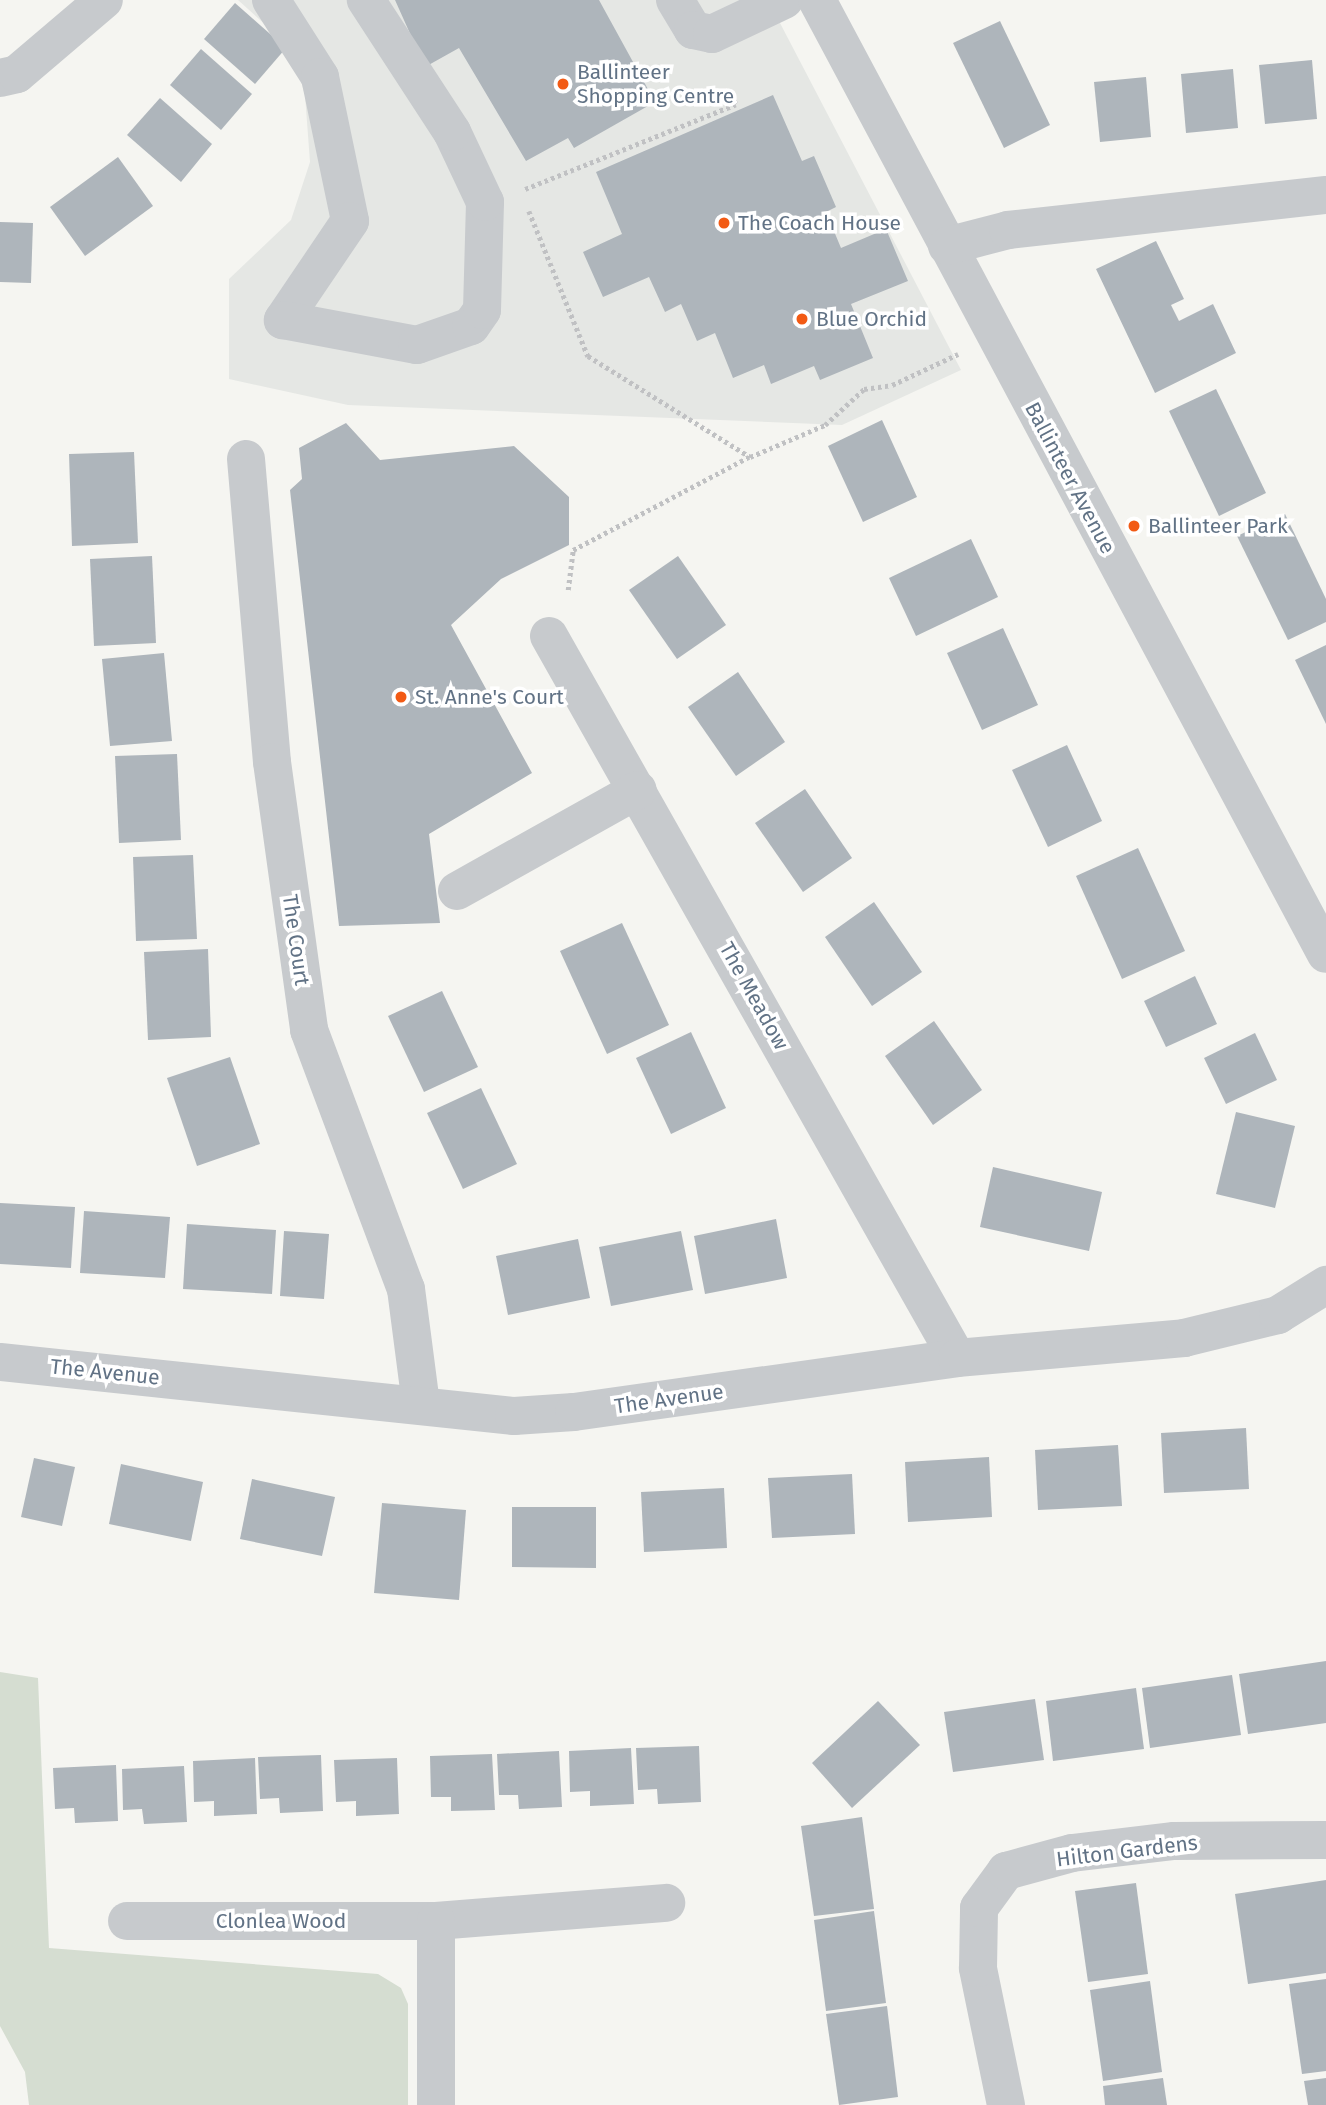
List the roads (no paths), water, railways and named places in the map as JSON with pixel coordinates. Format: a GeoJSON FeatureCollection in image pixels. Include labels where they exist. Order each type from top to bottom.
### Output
{"type":"FeatureCollection","features":[{"type":"Feature","properties":{"kind":"street"},"geometry":{"type":"LineString","coordinates":[[0,78],[17,74],[104,0]]}},
{"type":"Feature","properties":{"kind":"street"},"geometry":{"type":"LineString","coordinates":[[271,0],[320,77],[350,221],[283,320],[417,345],[471,326],[482,310],[485,202],[452,132],[366,0]]}},
{"type":"Feature","properties":{"kind":"street"},"geometry":{"type":"LineString","coordinates":[[675,0],[693,30],[712,34],[784,0]]}},
{"type":"Feature","properties":{"kind":"street","name":"Ballinteer Avenue"},"geometry":{"type":"LineString","coordinates":[[817,0],[1326,954]]}},
{"type":"Feature","properties":{"kind":"street"},"geometry":{"type":"LineString","coordinates":[[947,246],[1008,230],[1326,195]]}},
{"type":"Feature","properties":{"kind":"street","name":"The Court"},"geometry":{"type":"LineString","coordinates":[[246,459],[272,762],[309,1030],[406,1289],[421,1404]]}},
{"type":"Feature","properties":{"kind":"street","name":"The Meadow"},"geometry":{"type":"LineString","coordinates":[[549,636],[957,1358]]}},
{"type":"Feature","properties":{"kind":"street"},"geometry":{"type":"LineString","coordinates":[[457,891],[638,790]]}},
{"type":"Feature","properties":{"kind":"street","name":"The Avenue"},"geometry":{"type":"LineString","coordinates":[[0,1362],[421,1404],[514,1416],[575,1412],[957,1358],[1230,1329],[1279,1315],[1326,1285]]}},
{"type":"Feature","properties":{"kind":"street","name":"Hilton Gardens"},"geometry":{"type":"LineString","coordinates":[[1006,2105],[978,1968],[979,1908],[1006,1871],[1072,1853],[1174,1841],[1326,1840]]}},
{"type":"Feature","properties":{"kind":"street","name":"Clonlea Wood"},"geometry":{"type":"LineString","coordinates":[[127,1921],[436,1921],[666,1903]]}},
{"type":"Feature","properties":{"kind":"street"},"geometry":{"type":"LineString","coordinates":[[436,1921],[436,2105]]}},
{"type":"Feature","properties":{"kind":"place","name":"Ballinteer Shopping Centre"},"geometry":{"type":"Point","coordinates":[563,84]}},
{"type":"Feature","properties":{"kind":"place","name":"The Coach House"},"geometry":{"type":"Point","coordinates":[724,223]}},
{"type":"Feature","properties":{"kind":"place","name":"Blue Orchid"},"geometry":{"type":"Point","coordinates":[802,319]}},
{"type":"Feature","properties":{"kind":"place","name":"Ballinteer Park"},"geometry":{"type":"Point","coordinates":[1134,526]}},
{"type":"Feature","properties":{"kind":"place","name":"St. Anne's Court"},"geometry":{"type":"Point","coordinates":[401,697]}}]}
